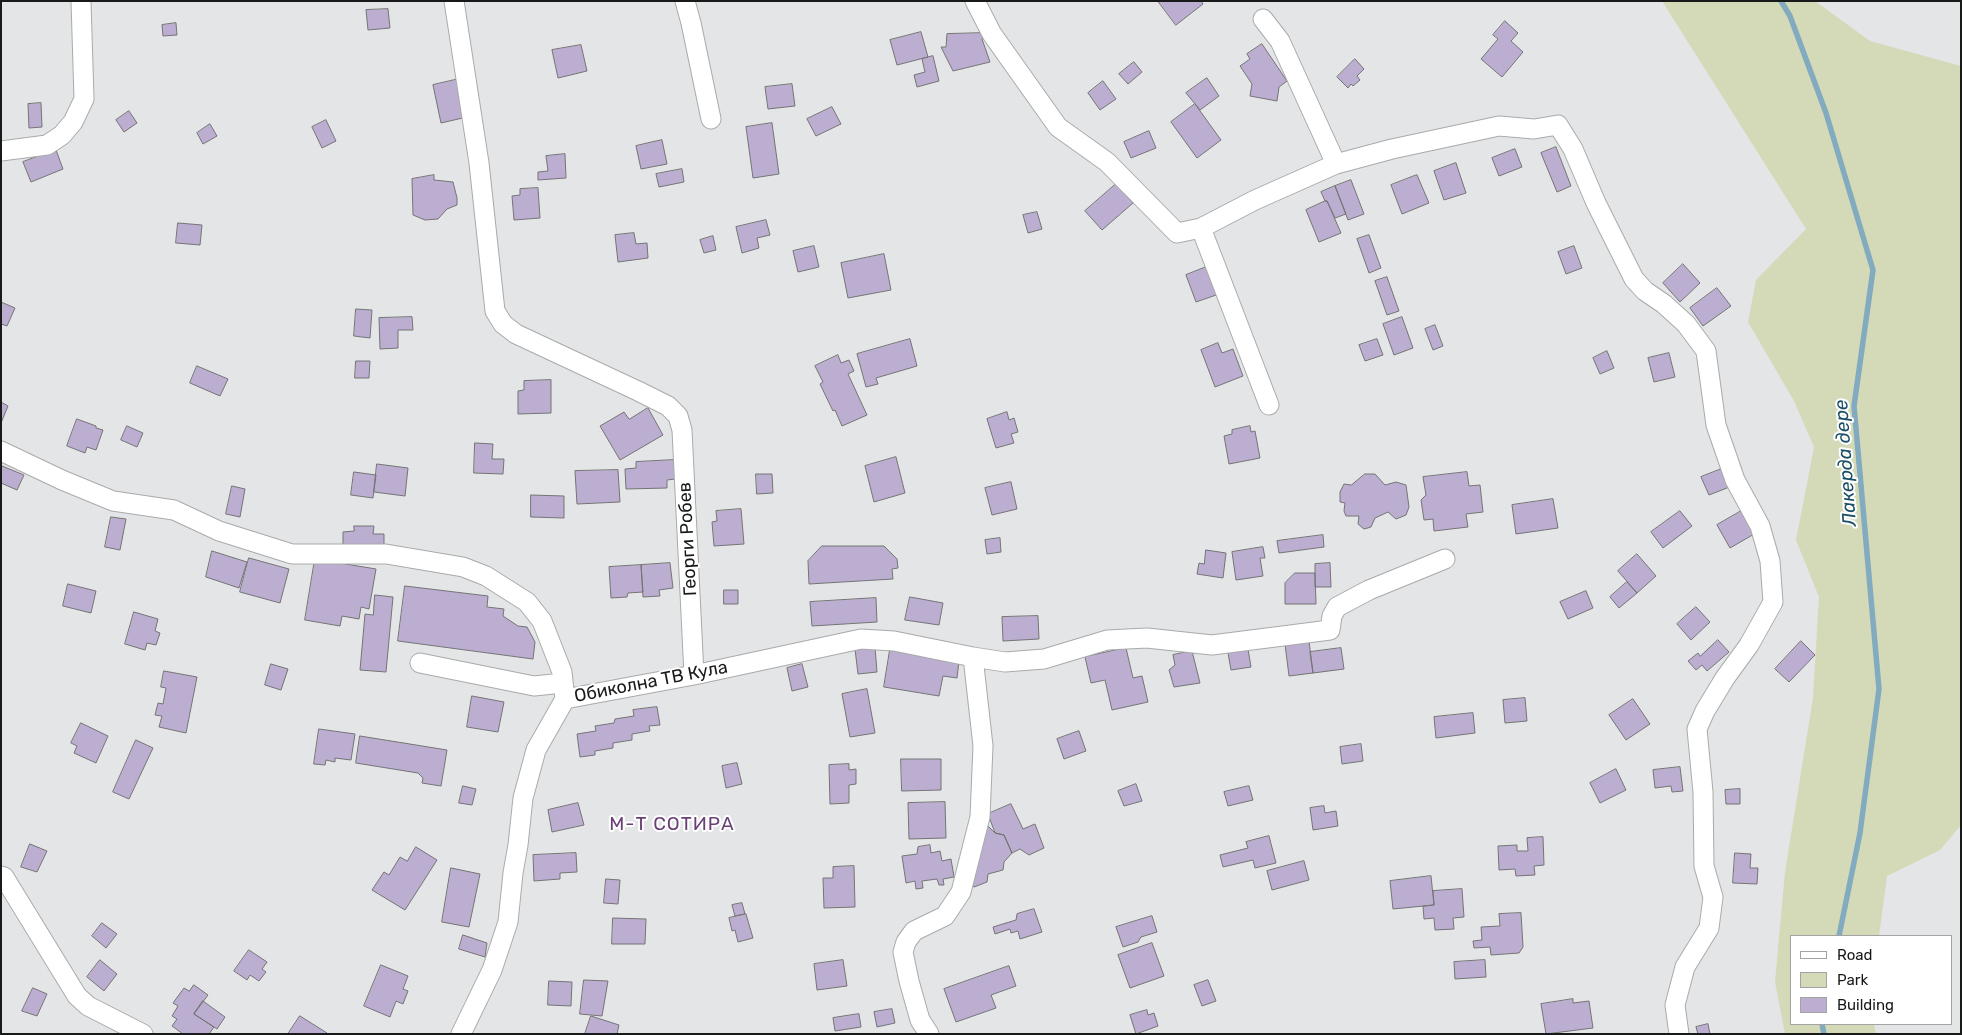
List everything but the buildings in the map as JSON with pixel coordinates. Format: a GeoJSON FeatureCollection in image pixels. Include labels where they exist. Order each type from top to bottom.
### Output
{"type":"FeatureCollection","features":[{"type":"Feature","properties":{"kind":"street"},"geometry":{"type":"LineString","coordinates":[[1,150],[12,151],[46,145],[62,135],[73,122],[84,98],[81,1]]}},
{"type":"Feature","properties":{"kind":"street","name":"Георги Робев"},"geometry":{"type":"LineString","coordinates":[[454,1],[479,163],[495,311],[503,324],[516,334],[638,390],[668,406],[678,416],[682,430],[694,675]]}},
{"type":"Feature","properties":{"kind":"street"},"geometry":{"type":"LineString","coordinates":[[685,1],[711,119]]}},
{"type":"Feature","properties":{"kind":"street"},"geometry":{"type":"LineString","coordinates":[[975,1],[992,34],[1058,127],[1106,162],[1177,233],[1201,228],[1255,200],[1336,164],[1499,126],[1534,129],[1558,125],[1573,148],[1596,203],[1634,279],[1645,291],[1664,304],[1686,324],[1706,352],[1716,425],[1735,480],[1760,526],[1770,561],[1773,602],[1750,645],[1725,678],[1705,711],[1697,729],[1704,792],[1704,866],[1713,897],[1709,928],[1685,967],[1675,1005],[1679,1034]]}},
{"type":"Feature","properties":{"kind":"street"},"geometry":{"type":"LineString","coordinates":[[1263,19],[1280,41],[1336,164]]}},
{"type":"Feature","properties":{"kind":"street"},"geometry":{"type":"LineString","coordinates":[[1201,228],[1269,405]]}},
{"type":"Feature","properties":{"kind":"street","name":"Обиколна ТВ Кула"},"geometry":{"type":"LineString","coordinates":[[1,451],[62,480],[113,501],[174,510],[219,531],[292,554],[386,554],[463,567],[479,573],[507,588],[527,602],[542,621],[562,672],[564,691],[694,675],[860,639],[894,641],[1005,662],[1044,659],[1106,640],[1147,638],[1212,645],[1330,630],[1332,616],[1337,607],[1369,590],[1445,559]]}},
{"type":"Feature","properties":{"kind":"street"},"geometry":{"type":"LineString","coordinates":[[928,1034],[920,1020],[903,952],[906,942],[914,931],[945,916],[962,892],[980,818],[983,746],[973,657]]}},
{"type":"Feature","properties":{"kind":"street"},"geometry":{"type":"LineString","coordinates":[[420,663],[564,691],[536,750],[523,798],[508,922],[492,970],[461,1034]]}},
{"type":"Feature","properties":{"kind":"street"},"geometry":{"type":"LineString","coordinates":[[1,876],[4,877],[77,996],[88,1006],[142,1034]]}},
{"type":"Feature","properties":{"kind":"green space"},"geometry":{"type":"Polygon","coordinates":[[[1662,1],[1815,1],[1870,41],[1961,66],[1961,825],[1940,850],[1887,876],[1879,935],[1790,935],[1790,1025],[1874,1025],[1876,1034],[1785,1034],[1775,982],[1785,872],[1813,698],[1819,597],[1796,540],[1814,447],[1794,401],[1748,322],[1756,280],[1806,229],[1662,1]]]}},
{"type":"Feature","properties":{"kind":"waterway","name":"Лакерда дере"},"geometry":{"type":"LineString","coordinates":[[1781,1],[1790,16],[1826,113],[1873,270],[1854,406],[1879,689],[1860,833],[1839,935]]}},
{"type":"Feature","properties":{"kind":"waterway","name":"Лакерда дере"},"geometry":{"type":"LineString","coordinates":[[1822,1025],[1824,1034]]}},
{"type":"Feature","properties":{"kind":"district","name":"М-Т СОТИРА"},"geometry":{"type":"Point","coordinates":[672,825]}}]}
